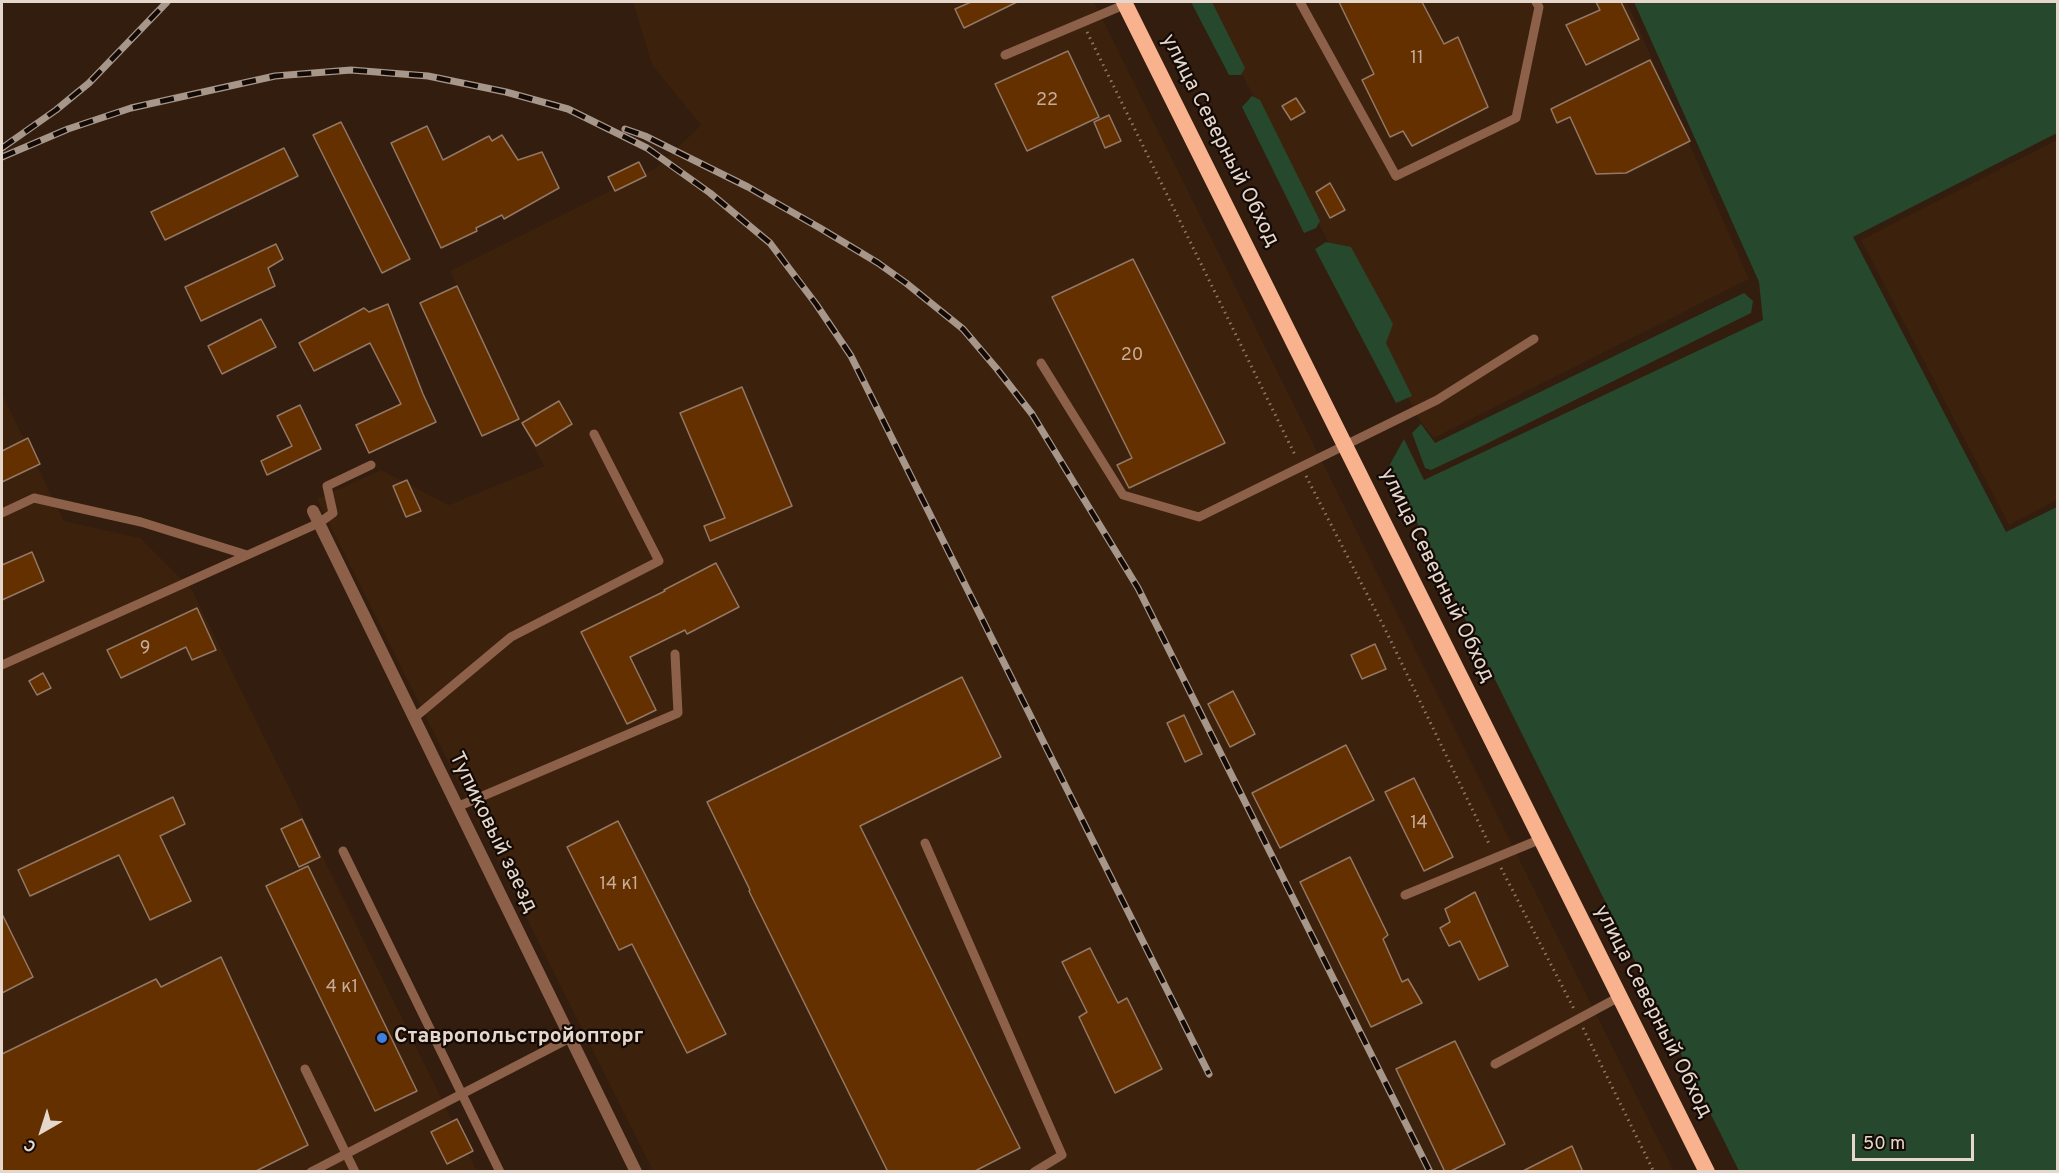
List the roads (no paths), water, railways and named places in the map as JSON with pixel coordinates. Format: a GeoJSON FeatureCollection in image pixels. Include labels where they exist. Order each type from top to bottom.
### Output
{"type":"FeatureCollection","features":[{"type":"Feature","properties":{"kind":"highway","name":"улица Северный Обход"},"geometry":{"type":"LineString","coordinates":[[1125,3],[1707,1172]]}},
{"type":"Feature","properties":{"kind":"street","name":"Тупиковый заезд"},"geometry":{"type":"LineString","coordinates":[[316,517],[636,1172]]}},
{"type":"Feature","properties":{"kind":"lane"},"geometry":{"type":"LineString","coordinates":[[1300,2],[1396,176],[1516,118],[1539,7],[1536,2]]}},
{"type":"Feature","properties":{"kind":"lane"},"geometry":{"type":"LineString","coordinates":[[1005,55],[1125,3]]}},
{"type":"Feature","properties":{"kind":"lane"},"geometry":{"type":"LineString","coordinates":[[1041,363],[1123,495],[1199,517],[1437,400],[1534,339]]}},
{"type":"Feature","properties":{"kind":"lane"},"geometry":{"type":"LineString","coordinates":[[414,718],[511,637],[659,561],[594,434]]}},
{"type":"Feature","properties":{"kind":"lane"},"geometry":{"type":"LineString","coordinates":[[2,664],[247,555],[316,517],[333,513],[327,486],[371,465]]}},
{"type":"Feature","properties":{"kind":"lane"},"geometry":{"type":"LineString","coordinates":[[2,513],[34,498],[141,522],[247,555]]}},
{"type":"Feature","properties":{"kind":"lane"},"geometry":{"type":"LineString","coordinates":[[458,807],[678,713],[675,654]]}},
{"type":"Feature","properties":{"kind":"lane"},"geometry":{"type":"LineString","coordinates":[[1405,896],[1541,839]]}},
{"type":"Feature","properties":{"kind":"lane"},"geometry":{"type":"LineString","coordinates":[[925,843],[1062,1155],[1034,1172]]}},
{"type":"Feature","properties":{"kind":"lane"},"geometry":{"type":"LineString","coordinates":[[343,851],[500,1172]]}},
{"type":"Feature","properties":{"kind":"lane"},"geometry":{"type":"LineString","coordinates":[[1495,1064],[1619,997]]}},
{"type":"Feature","properties":{"kind":"lane"},"geometry":{"type":"LineString","coordinates":[[311,1172],[570,1038]]}},
{"type":"Feature","properties":{"kind":"lane"},"geometry":{"type":"LineString","coordinates":[[305,1070],[355,1172]]}},
{"type":"Feature","properties":{"kind":"railway"},"geometry":{"type":"LineString","coordinates":[[2,148],[56,110],[89,83],[167,2]]}},
{"type":"Feature","properties":{"kind":"railway"},"geometry":{"type":"LineString","coordinates":[[2,157],[68,129],[131,108],[275,76],[351,70],[428,76],[506,92],[568,109],[647,148],[710,193],[770,243],[816,304],[851,356],[1209,1074]]}},
{"type":"Feature","properties":{"kind":"railway"},"geometry":{"type":"LineString","coordinates":[[625,129],[645,136],[748,187],[878,263],[963,329],[1032,414],[1138,588],[1430,1172]]}},
{"type":"Feature","properties":{"kind":"place","name":"Ставропольстройопторг"},"geometry":{"type":"Point","coordinates":[382,1038]}}]}
